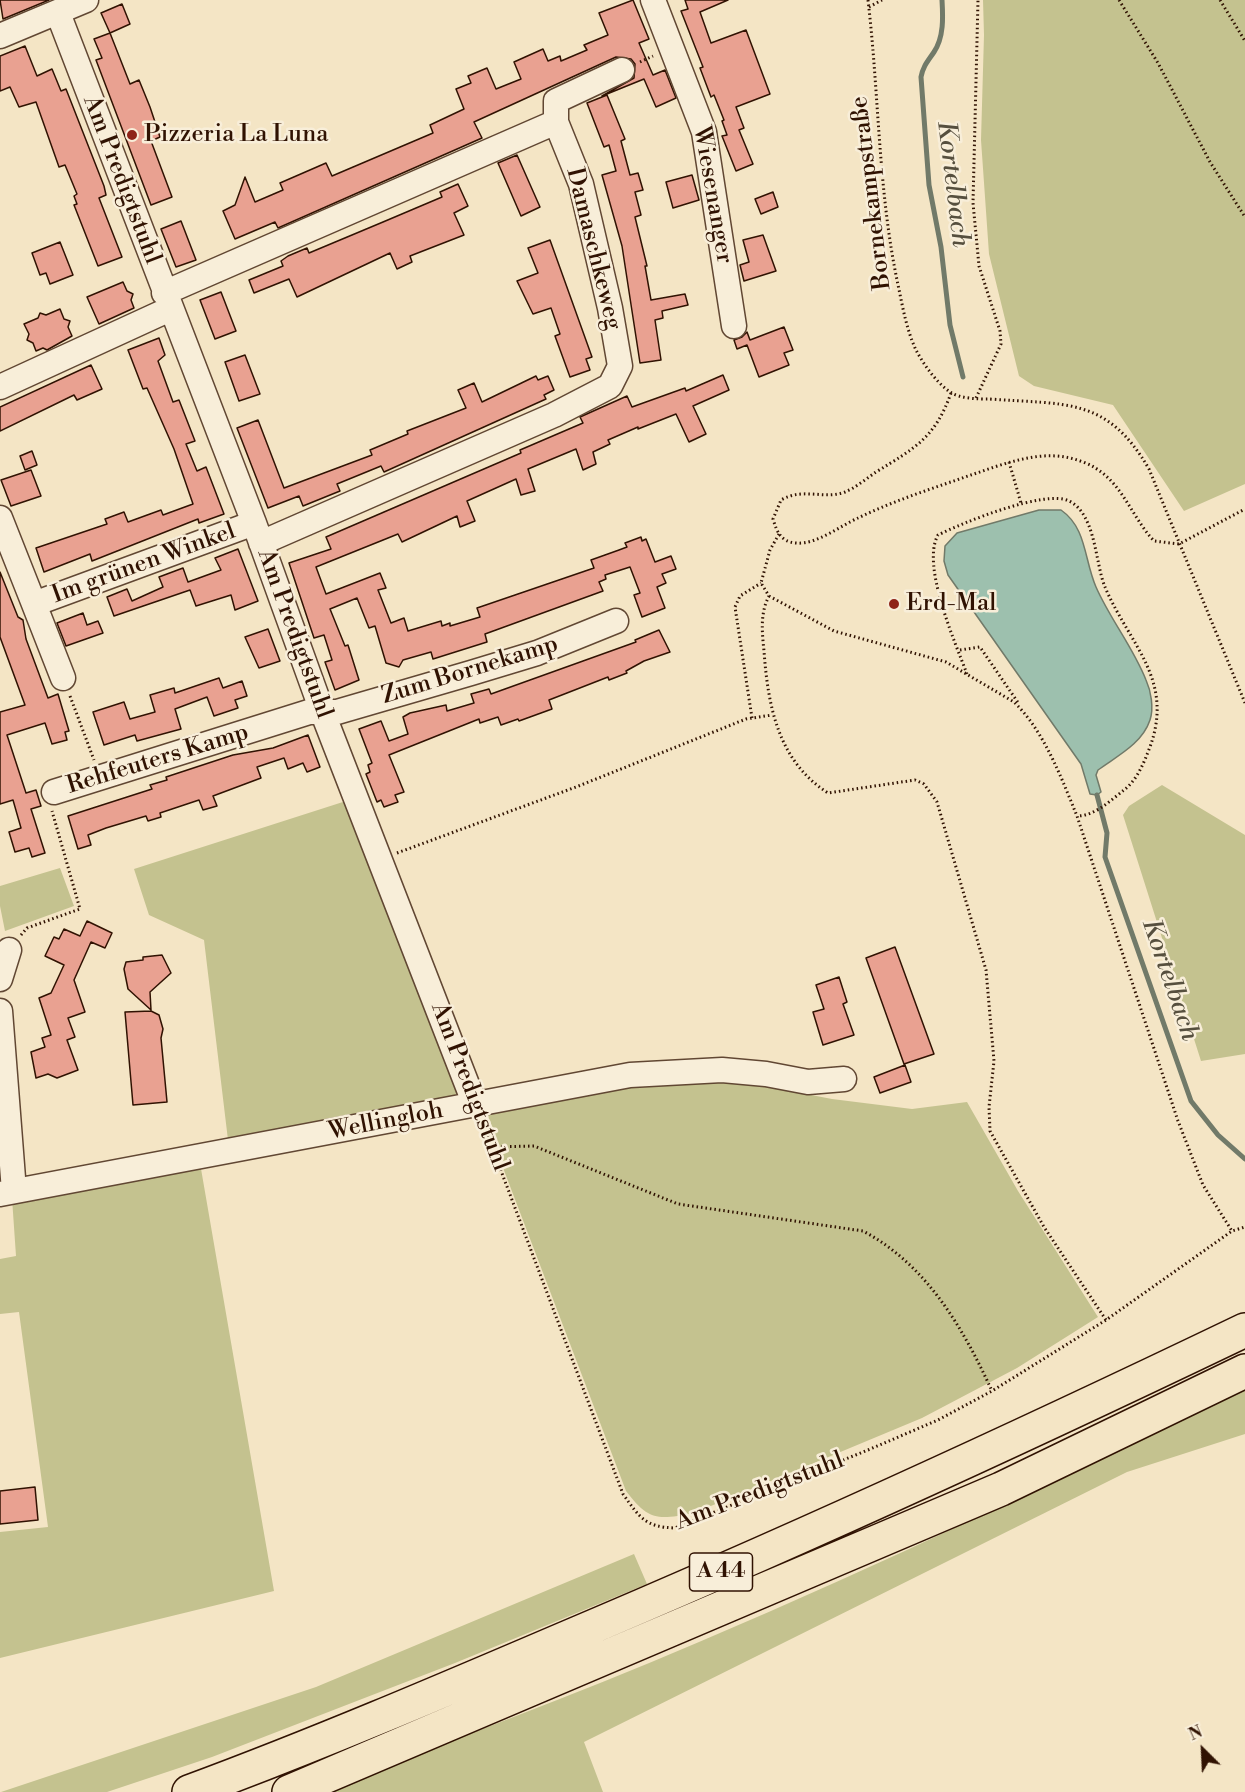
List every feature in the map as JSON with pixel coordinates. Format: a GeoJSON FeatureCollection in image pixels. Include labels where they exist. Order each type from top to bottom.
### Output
{"type":"FeatureCollection","features":[{"type":"Feature","properties":{"kind":"highway","name":"A 44"},"geometry":{"type":"LineString","coordinates":[[189,1792],[325,1741],[684,1588],[954,1468],[1245,1331]]}},
{"type":"Feature","properties":{"kind":"highway","name":"A 44"},"geometry":{"type":"LineString","coordinates":[[289,1792],[1001,1489],[1245,1371]]}},
{"type":"Feature","properties":{"kind":"street"},"geometry":{"type":"LineString","coordinates":[[0,36],[86,0]]}},
{"type":"Feature","properties":{"kind":"street","name":"Wiesenanger"},"geometry":{"type":"LineString","coordinates":[[653,0],[704,132],[734,326]]}},
{"type":"Feature","properties":{"kind":"street","name":"Am Predigtstuhl"},"geometry":{"type":"LineString","coordinates":[[58,13],[257,533],[322,711],[382,859],[475,1105]]}},
{"type":"Feature","properties":{"kind":"street"},"geometry":{"type":"LineString","coordinates":[[0,387],[167,301],[556,122],[556,101],[622,70]]}},
{"type":"Feature","properties":{"kind":"street","name":"Damaschkeweg"},"geometry":{"type":"LineString","coordinates":[[257,533],[489,445],[554,416],[610,386],[620,366],[610,308],[581,184],[556,122]]}},
{"type":"Feature","properties":{"kind":"street","name":"Im grünen Winkel"},"geometry":{"type":"LineString","coordinates":[[0,518],[63,678]]}},
{"type":"Feature","properties":{"kind":"street","name":"Im grünen Winkel"},"geometry":{"type":"LineString","coordinates":[[34,604],[257,533]]}},
{"type":"Feature","properties":{"kind":"street","name":"Zum Bornekamp"},"geometry":{"type":"LineString","coordinates":[[322,711],[337,712],[526,656],[616,621]]}},
{"type":"Feature","properties":{"kind":"street","name":"Rehfeuters Kamp"},"geometry":{"type":"LineString","coordinates":[[54,792],[309,712],[322,711]]}},
{"type":"Feature","properties":{"kind":"street"},"geometry":{"type":"LineString","coordinates":[[0,979],[9,950]]}},
{"type":"Feature","properties":{"kind":"street"},"geometry":{"type":"LineString","coordinates":[[0,1011],[7,1192]]}},
{"type":"Feature","properties":{"kind":"street","name":"Wellingloh"},"geometry":{"type":"LineString","coordinates":[[7,1192],[630,1075],[676,1070],[755,1073],[808,1083],[844,1079]]}},
{"type":"Feature","properties":{"kind":"path","name":"Bornekampstraße"},"geometry":{"type":"LineString","coordinates":[[868,0],[890,245],[905,316],[915,349],[929,372],[951,393]]}},
{"type":"Feature","properties":{"kind":"path"},"geometry":{"type":"LineString","coordinates":[[869,7],[882,0]]}},
{"type":"Feature","properties":{"kind":"path"},"geometry":{"type":"LineString","coordinates":[[976,398],[1001,344],[1000,331],[979,266],[973,203],[978,0]]}},
{"type":"Feature","properties":{"kind":"path"},"geometry":{"type":"LineString","coordinates":[[1119,0],[1158,63],[1210,162],[1245,217]]}},
{"type":"Feature","properties":{"kind":"path"},"geometry":{"type":"LineString","coordinates":[[1220,0],[1245,41]]}},
{"type":"Feature","properties":{"kind":"path"},"geometry":{"type":"LineString","coordinates":[[622,70],[672,48]]}},
{"type":"Feature","properties":{"kind":"path"},"geometry":{"type":"LineString","coordinates":[[1245,509],[1179,544],[1154,541],[1120,490],[1102,472],[1085,462],[1065,457],[1042,456],[1009,462],[870,512],[812,541],[797,543],[784,541],[778,534],[773,519],[781,500],[800,493],[844,493],[904,455],[927,438],[939,424],[951,393],[976,398],[1064,404],[1104,416],[1126,435],[1139,452],[1179,544],[1245,703]]}},
{"type":"Feature","properties":{"kind":"path"},"geometry":{"type":"LineString","coordinates":[[1009,462],[1022,503]]}},
{"type":"Feature","properties":{"kind":"path"},"geometry":{"type":"LineString","coordinates":[[968,676],[936,581],[931,553],[938,535],[958,525],[1022,503],[1062,499],[1077,508],[1093,535],[1105,586],[1152,675],[1159,708],[1151,744],[1130,785],[1105,805],[1077,816]]}},
{"type":"Feature","properties":{"kind":"path"},"geometry":{"type":"LineString","coordinates":[[752,718],[735,607],[740,596],[761,583],[770,550],[778,534]]}},
{"type":"Feature","properties":{"kind":"path"},"geometry":{"type":"LineString","coordinates":[[761,583],[770,596],[834,631],[938,659],[1014,702],[1023,710]]}},
{"type":"Feature","properties":{"kind":"path"},"geometry":{"type":"LineString","coordinates":[[770,596],[763,612],[766,685],[772,715],[786,749],[801,771],[828,793],[915,780],[924,784],[937,802],[986,970],[994,1061],[989,1107],[990,1131],[1044,1227],[1106,1320]]}},
{"type":"Feature","properties":{"kind":"path"},"geometry":{"type":"LineString","coordinates":[[959,650],[980,647],[1023,710],[1060,774],[1077,816],[1178,1121],[1203,1185],[1232,1231]]}},
{"type":"Feature","properties":{"kind":"path"},"geometry":{"type":"LineString","coordinates":[[63,678],[100,778]]}},
{"type":"Feature","properties":{"kind":"path"},"geometry":{"type":"LineString","coordinates":[[382,859],[576,787],[752,718],[772,715]]}},
{"type":"Feature","properties":{"kind":"path","name":"Rehfeuters Kamp"},"geometry":{"type":"LineString","coordinates":[[9,950],[27,927],[80,909],[51,814],[54,792]]}},
{"type":"Feature","properties":{"kind":"path","name":"Am Predigtstuhl"},"geometry":{"type":"LineString","coordinates":[[475,1105],[623,1494],[639,1517],[655,1527],[675,1528],[938,1420],[992,1391],[1106,1320],[1232,1231],[1245,1227]]}},
{"type":"Feature","properties":{"kind":"path"},"geometry":{"type":"LineString","coordinates":[[492,1147],[534,1146],[678,1204],[863,1231],[881,1240],[918,1271],[971,1344],[992,1391]]}},
{"type":"Feature","properties":{"kind":"shaded area"},"geometry":{"type":"Polygon","coordinates":[[[983,0],[1245,0],[1245,484],[1184,511],[1113,405],[1034,386],[1019,376],[989,254],[981,140],[983,0]]]}},
{"type":"Feature","properties":{"kind":"shaded area"},"geometry":{"type":"Polygon","coordinates":[[[1039,510],[1061,510],[1076,526],[1096,587],[1141,668],[1151,694],[1151,715],[1146,728],[1135,743],[1098,770],[1096,775],[1101,792],[1097,795],[1090,794],[1081,764],[948,575],[944,561],[945,546],[957,533],[1039,510]]]}},
{"type":"Feature","properties":{"kind":"shaded area"},"geometry":{"type":"Polygon","coordinates":[[[1162,785],[1245,835],[1245,1054],[1201,1061],[1123,815],[1129,806],[1162,785]]]}},
{"type":"Feature","properties":{"kind":"shaded area"},"geometry":{"type":"Polygon","coordinates":[[[346,801],[460,1087],[452,1100],[228,1140],[204,940],[149,915],[134,869],[346,801]]]}},
{"type":"Feature","properties":{"kind":"shaded area"},"geometry":{"type":"Polygon","coordinates":[[[60,868],[74,906],[5,931],[0,906],[0,886],[60,868]]]}},
{"type":"Feature","properties":{"kind":"shaded area"},"geometry":{"type":"Polygon","coordinates":[[[744,1082],[832,1099],[912,1109],[967,1102],[1018,1191],[1098,1317],[1017,1368],[922,1418],[694,1513],[671,1517],[655,1516],[641,1508],[626,1491],[497,1152],[487,1111],[651,1083],[744,1082]]]}},
{"type":"Feature","properties":{"kind":"shaded area"},"geometry":{"type":"Polygon","coordinates":[[[200,1163],[274,1591],[0,1658],[0,1532],[48,1527],[19,1312],[0,1314],[0,1259],[16,1256],[12,1198],[200,1163]]]}},
{"type":"Feature","properties":{"kind":"shaded area"},"geometry":{"type":"Polygon","coordinates":[[[1245,1390],[1245,1434],[1127,1472],[584,1742],[603,1792],[315,1792],[556,1701],[768,1612],[974,1519],[1245,1390]]]}},
{"type":"Feature","properties":{"kind":"shaded area"},"geometry":{"type":"Polygon","coordinates":[[[634,1554],[647,1584],[455,1663],[212,1757],[107,1792],[1,1792],[316,1687],[634,1554]]]}},
{"type":"Feature","properties":{"kind":"building"},"geometry":{"type":"Polygon","coordinates":[[[0,0],[49,0],[3,19],[0,0]]]}},
{"type":"Feature","properties":{"kind":"building"},"geometry":{"type":"Polygon","coordinates":[[[633,0],[649,39],[639,43],[653,75],[665,70],[676,98],[656,107],[644,79],[602,96],[634,78],[635,64],[631,59],[616,57],[474,122],[482,138],[278,228],[275,222],[235,239],[223,211],[235,205],[245,177],[255,202],[283,190],[280,183],[326,163],[332,176],[433,133],[430,125],[464,109],[456,89],[471,83],[468,76],[487,68],[496,89],[521,79],[514,62],[543,49],[548,61],[560,56],[561,61],[587,50],[584,45],[608,35],[599,13],[633,0]]]}},
{"type":"Feature","properties":{"kind":"building"},"geometry":{"type":"Polygon","coordinates":[[[685,0],[728,0],[700,12],[711,43],[746,30],[770,94],[736,107],[744,128],[739,130],[753,164],[736,171],[722,136],[727,135],[722,121],[724,120],[714,95],[711,97],[700,68],[703,67],[681,11],[688,9],[685,0]]]}},
{"type":"Feature","properties":{"kind":"building"},"geometry":{"type":"Polygon","coordinates":[[[122,4],[130,24],[110,33],[101,13],[122,4]]]}},
{"type":"Feature","properties":{"kind":"building"},"geometry":{"type":"Polygon","coordinates":[[[110,33],[130,84],[139,80],[160,137],[151,141],[172,197],[151,205],[96,60],[102,58],[94,39],[110,33]]]}},
{"type":"Feature","properties":{"kind":"building"},"geometry":{"type":"Polygon","coordinates":[[[25,46],[37,76],[52,69],[61,91],[66,89],[104,186],[106,195],[99,198],[122,257],[98,266],[74,205],[77,204],[74,196],[77,194],[65,165],[59,167],[36,102],[19,107],[10,87],[0,91],[0,56],[25,46]]]}},
{"type":"Feature","properties":{"kind":"building"},"geometry":{"type":"Polygon","coordinates":[[[607,95],[625,139],[621,141],[630,175],[638,173],[643,190],[635,192],[641,215],[635,217],[647,266],[645,266],[651,300],[685,294],[688,305],[662,311],[663,318],[655,320],[661,360],[640,363],[622,246],[602,175],[616,171],[609,145],[604,147],[587,103],[607,95]]]}},
{"type":"Feature","properties":{"kind":"building"},"geometry":{"type":"Polygon","coordinates":[[[517,155],[540,207],[521,216],[498,163],[517,155]]]}},
{"type":"Feature","properties":{"kind":"building"},"geometry":{"type":"Polygon","coordinates":[[[692,175],[699,200],[673,208],[666,182],[692,175]]]}},
{"type":"Feature","properties":{"kind":"building"},"geometry":{"type":"Polygon","coordinates":[[[458,184],[468,206],[454,213],[464,235],[410,256],[412,262],[397,269],[390,253],[297,297],[289,279],[254,293],[249,280],[283,266],[281,261],[288,256],[307,248],[309,253],[383,222],[442,197],[440,192],[458,184]]]}},
{"type":"Feature","properties":{"kind":"building"},"geometry":{"type":"Polygon","coordinates":[[[773,192],[778,207],[761,214],[755,199],[773,192]]]}},
{"type":"Feature","properties":{"kind":"building"},"geometry":{"type":"Polygon","coordinates":[[[181,221],[196,260],[176,267],[161,229],[181,221]]]}},
{"type":"Feature","properties":{"kind":"building"},"geometry":{"type":"Polygon","coordinates":[[[763,235],[776,271],[744,281],[740,265],[749,262],[743,240],[763,235]]]}},
{"type":"Feature","properties":{"kind":"building"},"geometry":{"type":"Polygon","coordinates":[[[550,240],[592,357],[586,359],[590,370],[570,377],[555,336],[560,334],[551,308],[533,314],[517,281],[538,273],[528,248],[550,240]]]}},
{"type":"Feature","properties":{"kind":"building"},"geometry":{"type":"Polygon","coordinates":[[[60,242],[73,275],[50,284],[46,273],[40,275],[32,253],[60,242]]]}},
{"type":"Feature","properties":{"kind":"building"},"geometry":{"type":"Polygon","coordinates":[[[123,282],[127,291],[133,294],[131,300],[134,308],[99,324],[87,297],[123,282]]]}},
{"type":"Feature","properties":{"kind":"building"},"geometry":{"type":"Polygon","coordinates":[[[221,292],[236,331],[215,339],[200,300],[221,292]]]}},
{"type":"Feature","properties":{"kind":"building"},"geometry":{"type":"Polygon","coordinates":[[[60,309],[64,319],[70,321],[68,327],[72,336],[47,350],[43,348],[36,351],[33,343],[27,340],[29,334],[24,324],[38,318],[40,313],[46,315],[60,309]]]}},
{"type":"Feature","properties":{"kind":"building"},"geometry":{"type":"Polygon","coordinates":[[[784,327],[793,350],[784,353],[789,365],[759,377],[747,345],[737,349],[734,340],[747,332],[750,340],[784,327]]]}},
{"type":"Feature","properties":{"kind":"building"},"geometry":{"type":"Polygon","coordinates":[[[159,338],[165,355],[158,361],[173,402],[179,400],[195,441],[186,444],[197,471],[206,467],[224,514],[199,523],[198,519],[92,561],[90,554],[44,572],[36,548],[107,524],[105,519],[124,512],[128,522],[161,510],[163,515],[193,504],[174,449],[147,388],[143,389],[128,350],[159,338]]]}},
{"type":"Feature","properties":{"kind":"building"},"geometry":{"type":"Polygon","coordinates":[[[245,355],[260,394],[239,401],[225,362],[245,355]]]}},
{"type":"Feature","properties":{"kind":"building"},"geometry":{"type":"Polygon","coordinates":[[[91,365],[102,389],[77,400],[74,395],[0,431],[0,407],[91,365]]]}},
{"type":"Feature","properties":{"kind":"building"},"geometry":{"type":"Polygon","coordinates":[[[723,375],[729,390],[693,406],[706,434],[689,442],[676,414],[608,440],[610,444],[593,452],[596,464],[583,470],[576,449],[528,469],[535,491],[521,495],[516,479],[467,501],[475,521],[460,527],[457,516],[402,542],[398,534],[316,567],[326,594],[380,573],[386,588],[378,590],[391,623],[404,618],[408,631],[441,621],[442,626],[450,623],[450,626],[480,617],[477,608],[594,568],[591,560],[627,547],[625,543],[641,537],[642,541],[646,539],[655,562],[671,556],[676,569],[662,574],[666,583],[657,587],[665,608],[642,617],[634,595],[640,593],[630,567],[605,575],[606,579],[599,582],[603,591],[485,634],[487,642],[433,659],[431,652],[403,660],[399,667],[386,663],[375,626],[369,628],[357,598],[330,609],[345,646],[348,645],[359,680],[335,690],[325,662],[332,660],[324,635],[314,638],[289,563],[331,549],[326,537],[521,453],[520,450],[583,423],[580,417],[627,396],[632,407],[685,388],[686,391],[723,375]]]}},
{"type":"Feature","properties":{"kind":"building"},"geometry":{"type":"Polygon","coordinates":[[[536,376],[538,380],[548,376],[554,390],[544,395],[546,399],[384,472],[381,466],[337,484],[340,491],[303,506],[299,496],[268,508],[237,428],[258,420],[284,488],[372,455],[370,450],[408,434],[407,431],[466,408],[458,390],[474,383],[482,402],[536,376]]]}},
{"type":"Feature","properties":{"kind":"building"},"geometry":{"type":"Polygon","coordinates":[[[32,451],[37,465],[25,470],[20,456],[32,451]]]}},
{"type":"Feature","properties":{"kind":"building"},"geometry":{"type":"Polygon","coordinates":[[[31,470],[41,496],[11,506],[1,480],[31,470]]]}},
{"type":"Feature","properties":{"kind":"building"},"geometry":{"type":"Polygon","coordinates":[[[238,549],[258,601],[235,610],[231,595],[196,606],[190,590],[114,616],[107,597],[127,589],[132,601],[163,587],[159,577],[183,568],[188,582],[221,570],[215,558],[238,549]]]}},
{"type":"Feature","properties":{"kind":"building"},"geometry":{"type":"Polygon","coordinates":[[[0,572],[18,617],[23,620],[26,639],[48,698],[58,694],[69,731],[65,732],[67,740],[52,744],[45,723],[7,735],[26,793],[36,790],[41,806],[31,809],[45,853],[32,857],[29,848],[15,852],[9,832],[21,828],[13,800],[0,804],[0,712],[25,705],[0,637],[0,572]]]}},
{"type":"Feature","properties":{"kind":"building"},"geometry":{"type":"Polygon","coordinates":[[[83,613],[87,625],[98,621],[103,633],[66,646],[57,623],[83,613]]]}},
{"type":"Feature","properties":{"kind":"building"},"geometry":{"type":"Polygon","coordinates":[[[268,629],[280,661],[259,668],[245,637],[268,629]]]}},
{"type":"Feature","properties":{"kind":"building"},"geometry":{"type":"Polygon","coordinates":[[[659,630],[670,652],[644,661],[626,671],[627,673],[609,680],[608,677],[549,700],[552,709],[501,725],[498,717],[480,723],[479,719],[389,755],[404,792],[395,795],[398,802],[384,807],[381,800],[377,802],[366,774],[370,772],[368,765],[372,763],[359,729],[381,721],[389,741],[408,734],[403,717],[410,713],[446,705],[447,711],[474,703],[471,694],[489,689],[491,694],[636,642],[635,640],[659,630]]]}},
{"type":"Feature","properties":{"kind":"building"},"geometry":{"type":"Polygon","coordinates":[[[219,678],[223,688],[242,681],[247,696],[235,700],[238,708],[214,716],[207,697],[175,709],[181,729],[137,741],[135,735],[104,745],[93,712],[124,702],[130,719],[155,712],[150,695],[174,688],[175,693],[219,678]]]}},
{"type":"Feature","properties":{"kind":"building"},"geometry":{"type":"Polygon","coordinates":[[[308,735],[320,767],[307,772],[303,763],[288,769],[284,758],[257,767],[261,778],[213,796],[217,806],[203,810],[199,800],[160,813],[161,817],[148,821],[146,816],[106,828],[88,835],[91,845],[78,849],[68,816],[152,789],[150,785],[167,780],[166,777],[233,755],[273,748],[308,735]]]}},
{"type":"Feature","properties":{"kind":"building"},"geometry":{"type":"Polygon","coordinates":[[[87,921],[112,933],[105,948],[91,942],[74,980],[85,1012],[68,1018],[75,1037],[67,1040],[78,1070],[57,1078],[48,1074],[36,1078],[31,1052],[45,1047],[42,1038],[51,1035],[39,998],[51,993],[64,965],[45,956],[54,937],[59,939],[64,929],[80,936],[87,921]]]}},
{"type":"Feature","properties":{"kind":"building"},"geometry":{"type":"Polygon","coordinates":[[[895,947],[934,1054],[904,1064],[866,958],[895,947]]]}},
{"type":"Feature","properties":{"kind":"building"},"geometry":{"type":"Polygon","coordinates":[[[162,955],[171,973],[150,992],[151,1010],[128,989],[124,969],[126,962],[162,955]]]}},
{"type":"Feature","properties":{"kind":"building"},"geometry":{"type":"Polygon","coordinates":[[[839,977],[847,1002],[843,1004],[854,1035],[823,1045],[813,1012],[824,1009],[816,985],[839,977]]]}},
{"type":"Feature","properties":{"kind":"building"},"geometry":{"type":"Polygon","coordinates":[[[151,1011],[159,1015],[163,1029],[161,1038],[167,1102],[133,1105],[125,1012],[151,1011]]]}},
{"type":"Feature","properties":{"kind":"building"},"geometry":{"type":"Polygon","coordinates":[[[905,1065],[911,1082],[880,1093],[874,1077],[905,1065]]]}},
{"type":"Feature","properties":{"kind":"building"},"geometry":{"type":"Polygon","coordinates":[[[35,1487],[38,1520],[0,1524],[0,1491],[35,1487]]]}},
{"type":"Feature","properties":{"kind":"waterway","name":"Kortelbach"},"geometry":{"type":"LineString","coordinates":[[942,0],[943,20],[940,40],[924,67],[921,77],[929,185],[941,247],[950,325],[963,377]]}},
{"type":"Feature","properties":{"kind":"waterway","name":"Kortelbach"},"geometry":{"type":"LineString","coordinates":[[1097,795],[1107,833],[1105,857],[1191,1101],[1218,1135],[1245,1159]]}},
{"type":"Feature","properties":{"kind":"place","name":"Pizzeria La Luna"},"geometry":{"type":"Point","coordinates":[132,135]}},
{"type":"Feature","properties":{"kind":"place","name":"Erd-Mal"},"geometry":{"type":"Point","coordinates":[894,604]}}]}
